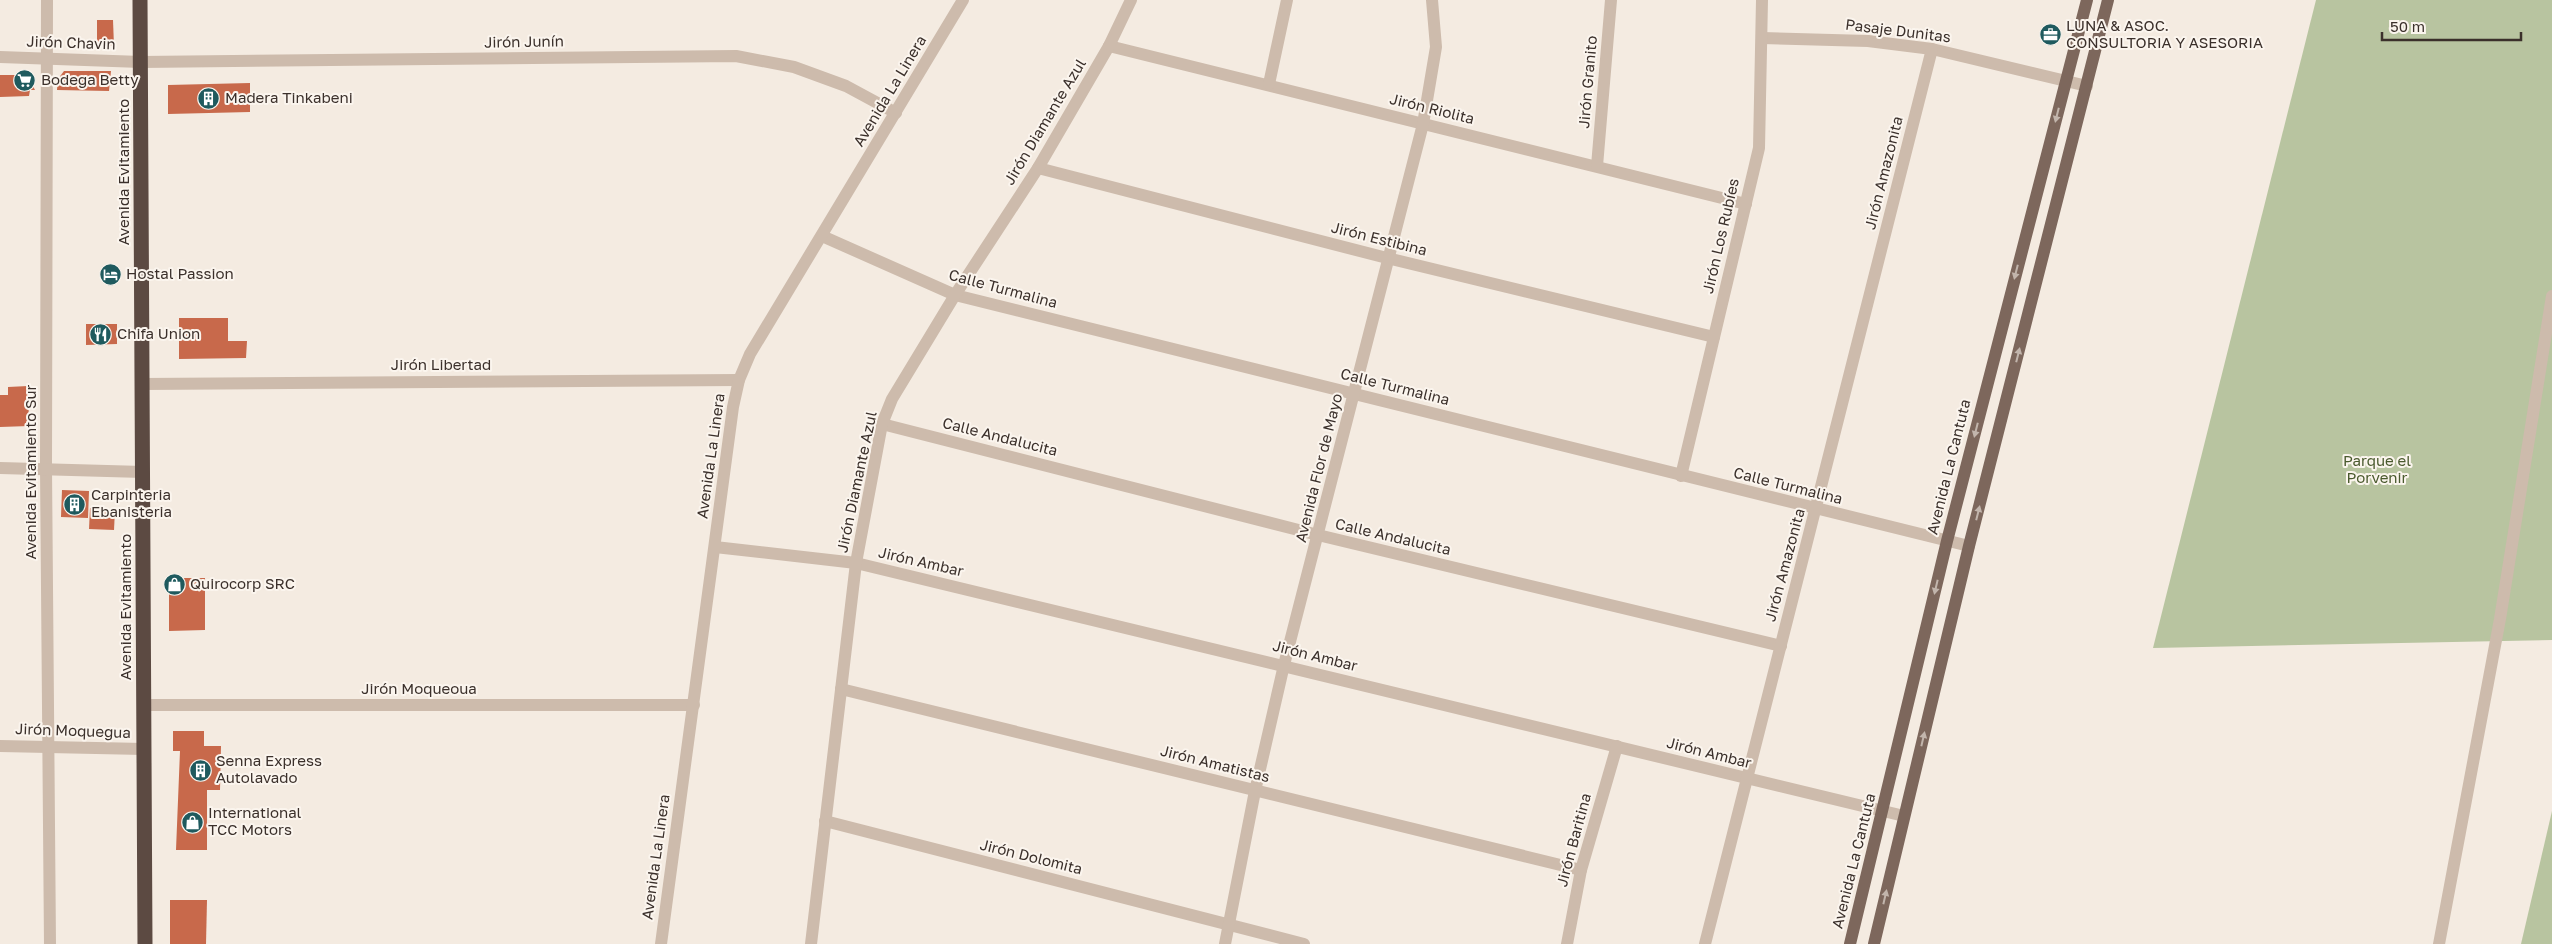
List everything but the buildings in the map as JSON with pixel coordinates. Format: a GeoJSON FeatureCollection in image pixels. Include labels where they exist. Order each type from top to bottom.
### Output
{"type":"FeatureCollection","features":[{"type":"Feature","properties":{"kind":"highway","name":"Avenida Evitamiento"},"geometry":{"type":"LineString","coordinates":[[140,0],[145,944]]}},
{"type":"Feature","properties":{"kind":"main road","name":"Avenida La Cantuta"},"geometry":{"type":"LineString","coordinates":[[1850,944],[1947,541],[2087,0]]}},
{"type":"Feature","properties":{"kind":"main road"},"geometry":{"type":"LineString","coordinates":[[1874,944],[1969,546],[2108,0]]}},
{"type":"Feature","properties":{"kind":"street","name":"Avenida Evitamiento Sur"},"geometry":{"type":"LineString","coordinates":[[47,0],[46,468],[50,944]]}},
{"type":"Feature","properties":{"kind":"street","name":"Avenida La Linera"},"geometry":{"type":"LineString","coordinates":[[661,944],[733,407],[739,380],[750,354],[963,0]]}},
{"type":"Feature","properties":{"kind":"street","name":"Jirón Diamante Azul"},"geometry":{"type":"LineString","coordinates":[[811,944],[856,563],[882,424],[892,399],[955,296],[1038,168],[1109,46],[1130,0]]}},
{"type":"Feature","properties":{"kind":"street"},"geometry":{"type":"LineString","coordinates":[[1269,84],[1287,0]]}},
{"type":"Feature","properties":{"kind":"street","name":"Avenida Flor de Mayo"},"geometry":{"type":"LineString","coordinates":[[1225,944],[1255,791],[1284,665],[1355,394],[1387,258],[1423,124],[1436,47],[1432,0]]}},
{"type":"Feature","properties":{"kind":"street","name":"Jirón Granito"},"geometry":{"type":"LineString","coordinates":[[1597,166],[1611,0]]}},
{"type":"Feature","properties":{"kind":"street","name":"Jirón Los Rubíes"},"geometry":{"type":"LineString","coordinates":[[1680,476],[1759,148],[1762,0]]}},
{"type":"Feature","properties":{"kind":"street","name":"Pasaje Dunitas"},"geometry":{"type":"LineString","coordinates":[[1762,38],[1868,41],[1932,48],[2087,86]]}},
{"type":"Feature","properties":{"kind":"street","name":"Jirón Riolita"},"geometry":{"type":"LineString","coordinates":[[1109,46],[1269,84],[1746,204]]}},
{"type":"Feature","properties":{"kind":"street","name":"Jirón Amazonita"},"geometry":{"type":"LineString","coordinates":[[1704,944],[1932,48]]}},
{"type":"Feature","properties":{"kind":"street","name":"Jirón Junín"},"geometry":{"type":"LineString","coordinates":[[141,62],[736,56],[794,67],[846,86],[896,112]]}},
{"type":"Feature","properties":{"kind":"street","name":"Jirón Chavin"},"geometry":{"type":"LineString","coordinates":[[0,57],[141,62]]}},
{"type":"Feature","properties":{"kind":"street","name":"Jirón Estibina"},"geometry":{"type":"LineString","coordinates":[[1038,168],[1387,258],[1714,337]]}},
{"type":"Feature","properties":{"kind":"street","name":"Calle Turmalina"},"geometry":{"type":"LineString","coordinates":[[822,236],[955,296],[1969,546]]}},
{"type":"Feature","properties":{"kind":"street"},"geometry":{"type":"LineString","coordinates":[[2439,944],[2500,619],[2552,296]]}},
{"type":"Feature","properties":{"kind":"street","name":"Jirón Libertad"},"geometry":{"type":"LineString","coordinates":[[142,384],[739,380]]}},
{"type":"Feature","properties":{"kind":"street","name":"Calle Andalucita"},"geometry":{"type":"LineString","coordinates":[[882,424],[1318,536],[1781,646]]}},
{"type":"Feature","properties":{"kind":"street"},"geometry":{"type":"LineString","coordinates":[[0,468],[143,472]]}},
{"type":"Feature","properties":{"kind":"street","name":"Jirón Ambar"},"geometry":{"type":"LineString","coordinates":[[715,547],[856,563],[1904,816]]}},
{"type":"Feature","properties":{"kind":"street","name":"Jirón Amatistas"},"geometry":{"type":"LineString","coordinates":[[841,689],[1581,870]]}},
{"type":"Feature","properties":{"kind":"street","name":"Jirón Moqueoua"},"geometry":{"type":"LineString","coordinates":[[144,705],[694,705]]}},
{"type":"Feature","properties":{"kind":"street","name":"Jirón Moquegua"},"geometry":{"type":"LineString","coordinates":[[0,746],[144,750]]}},
{"type":"Feature","properties":{"kind":"street","name":"Jirón Baritina"},"geometry":{"type":"LineString","coordinates":[[1567,944],[1581,870],[1617,746]]}},
{"type":"Feature","properties":{"kind":"street","name":"Jirón Dolomita"},"geometry":{"type":"LineString","coordinates":[[826,821],[1304,944]]}},
{"type":"Feature","properties":{"kind":"green space","name":"Parque el Porvenir"},"geometry":{"type":"Polygon","coordinates":[[[2316,0],[2552,0],[2552,640],[2153,648],[2316,0]]]}},
{"type":"Feature","properties":{"kind":"green space"},"geometry":{"type":"Polygon","coordinates":[[[2552,811],[2552,944],[2521,944],[2552,811]]]}},
{"type":"Feature","properties":{"kind":"place","name":"LUNA & ASOC. CONSULTORIA Y ASESORIA"},"geometry":{"type":"Point","coordinates":[2050,35]}},
{"type":"Feature","properties":{"kind":"place","name":"Bodega Betty"},"geometry":{"type":"Point","coordinates":[25,80]}},
{"type":"Feature","properties":{"kind":"place","name":"Madera Tinkabeni"},"geometry":{"type":"Point","coordinates":[209,98]}},
{"type":"Feature","properties":{"kind":"place","name":"Hostal Passion"},"geometry":{"type":"Point","coordinates":[110,274]}},
{"type":"Feature","properties":{"kind":"place","name":"Chifa Union"},"geometry":{"type":"Point","coordinates":[101,334]}},
{"type":"Feature","properties":{"kind":"place","name":"Carpinteria Ebanisteria"},"geometry":{"type":"Point","coordinates":[75,504]}},
{"type":"Feature","properties":{"kind":"place","name":"Quirocorp SRC"},"geometry":{"type":"Point","coordinates":[174,584]}},
{"type":"Feature","properties":{"kind":"place","name":"Senna Express Autolavado"},"geometry":{"type":"Point","coordinates":[200,770]}},
{"type":"Feature","properties":{"kind":"place","name":"International TCC Motors"},"geometry":{"type":"Point","coordinates":[192,822]}}]}
